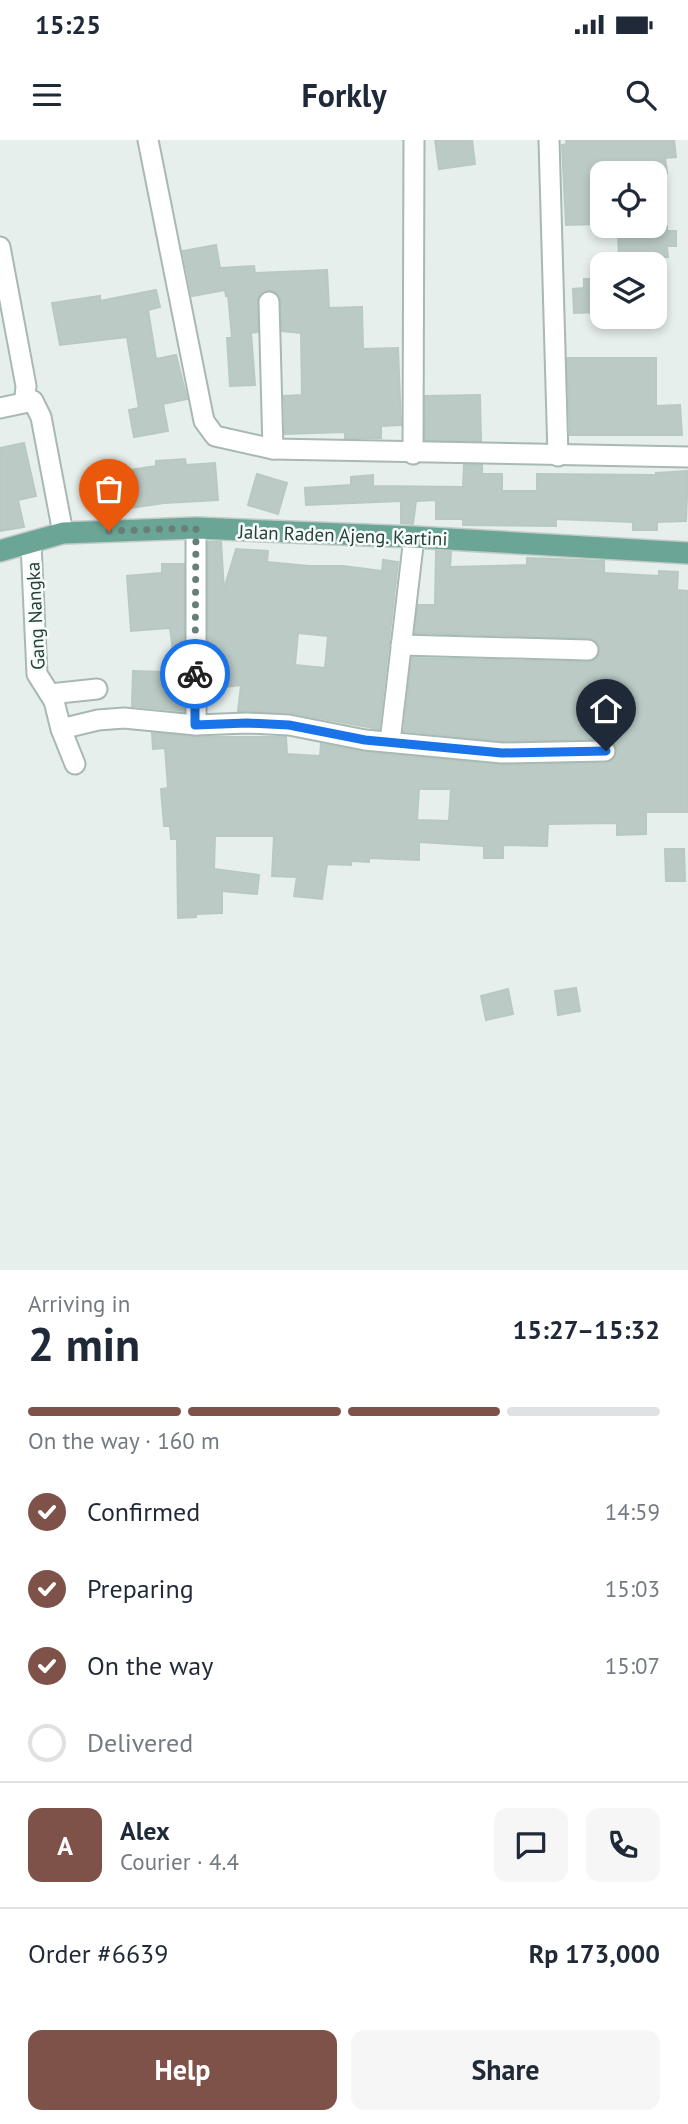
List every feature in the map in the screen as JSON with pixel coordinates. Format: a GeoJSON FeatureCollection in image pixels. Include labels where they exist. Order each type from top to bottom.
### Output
{"type":"FeatureCollection","features":[{"type":"Feature","properties":{"kind":"main road","name":"Jalan Raden Ajeng. Kartini"},"geometry":{"type":"LineString","coordinates":[[0,551],[63,533],[196,528],[688,553]]}},
{"type":"Feature","properties":{"kind":"street"},"geometry":{"type":"LineString","coordinates":[[148,140],[204,421],[215,436],[272,449],[413,454],[688,457]]}},
{"type":"Feature","properties":{"kind":"street"},"geometry":{"type":"LineString","coordinates":[[413,454],[414,140]]}},
{"type":"Feature","properties":{"kind":"street"},"geometry":{"type":"LineString","coordinates":[[549,140],[558,456]]}},
{"type":"Feature","properties":{"kind":"street"},"geometry":{"type":"LineString","coordinates":[[0,247],[26,386],[25,397],[33,401],[41,417],[63,533]]}},
{"type":"Feature","properties":{"kind":"street"},"geometry":{"type":"LineString","coordinates":[[269,302],[272,449]]}},
{"type":"Feature","properties":{"kind":"street"},"geometry":{"type":"LineString","coordinates":[[0,408],[33,401]]}},
{"type":"Feature","properties":{"kind":"street"},"geometry":{"type":"LineString","coordinates":[[195,725],[196,528]]}},
{"type":"Feature","properties":{"kind":"street"},"geometry":{"type":"LineString","coordinates":[[390,742],[414,537]]}},
{"type":"Feature","properties":{"kind":"street","name":"Gang Nangka"},"geometry":{"type":"LineString","coordinates":[[31,544],[37,674],[55,704],[61,729],[75,764]]}},
{"type":"Feature","properties":{"kind":"street"},"geometry":{"type":"LineString","coordinates":[[401,645],[588,650]]}},
{"type":"Feature","properties":{"kind":"street"},"geometry":{"type":"LineString","coordinates":[[50,694],[97,689]]}},
{"type":"Feature","properties":{"kind":"street"},"geometry":{"type":"LineString","coordinates":[[61,729],[98,720],[124,718],[195,725],[289,725],[330,735],[502,753],[606,751]]}},
{"type":"Feature","properties":{"kind":"building"},"geometry":{"type":"Polygon","coordinates":[[[435,140],[472,140],[475,164],[439,169],[435,140]]]}},
{"type":"Feature","properties":{"kind":"building"},"geometry":{"type":"Polygon","coordinates":[[[566,140],[674,140],[676,157],[665,158],[665,161],[590,161],[590,224],[566,225],[562,145],[567,144],[566,140]]]}},
{"type":"Feature","properties":{"kind":"building"},"geometry":{"type":"Polygon","coordinates":[[[667,231],[676,231],[676,246],[667,246],[668,257],[667,252],[619,252],[618,238],[667,238],[667,231]]]}},
{"type":"Feature","properties":{"kind":"building"},"geometry":{"type":"Polygon","coordinates":[[[216,245],[220,268],[254,266],[255,273],[327,270],[329,308],[362,307],[363,349],[398,348],[401,425],[381,426],[381,438],[345,438],[345,432],[285,434],[284,396],[302,395],[301,333],[282,331],[280,296],[269,290],[258,297],[258,332],[251,333],[255,385],[230,386],[227,338],[232,338],[228,295],[226,296],[225,290],[192,296],[183,251],[216,245]]]}},
{"type":"Feature","properties":{"kind":"building"},"geometry":{"type":"Polygon","coordinates":[[[584,279],[590,279],[590,312],[574,313],[573,289],[584,288],[584,279]]]}},
{"type":"Feature","properties":{"kind":"building"},"geometry":{"type":"Polygon","coordinates":[[[156,290],[160,307],[148,310],[156,359],[176,355],[187,399],[163,404],[168,431],[134,437],[129,410],[139,408],[127,337],[60,345],[52,303],[100,296],[100,301],[156,290]]]}},
{"type":"Feature","properties":{"kind":"building"},"geometry":{"type":"Polygon","coordinates":[[[567,358],[656,358],[656,406],[680,405],[682,435],[570,435],[567,358]]]}},
{"type":"Feature","properties":{"kind":"building"},"geometry":{"type":"Polygon","coordinates":[[[480,395],[481,441],[425,440],[425,396],[480,395]]]}},
{"type":"Feature","properties":{"kind":"building"},"geometry":{"type":"Polygon","coordinates":[[[24,443],[36,496],[18,500],[24,527],[0,531],[0,448],[24,443]]]}},
{"type":"Feature","properties":{"kind":"building"},"geometry":{"type":"Polygon","coordinates":[[[185,459],[186,465],[215,463],[218,500],[164,503],[117,510],[116,504],[91,506],[88,479],[156,466],[156,461],[185,459]]]}},
{"type":"Feature","properties":{"kind":"building"},"geometry":{"type":"Polygon","coordinates":[[[464,465],[482,465],[482,474],[502,474],[502,491],[537,491],[537,474],[656,475],[688,471],[686,521],[657,522],[657,530],[633,530],[633,522],[556,519],[556,526],[463,525],[463,519],[436,519],[436,500],[416,501],[413,524],[401,523],[401,501],[306,505],[305,488],[351,485],[351,477],[373,475],[373,486],[463,487],[464,465]]]}},
{"type":"Feature","properties":{"kind":"building"},"geometry":{"type":"Polygon","coordinates":[[[257,474],[287,483],[278,514],[248,505],[257,474]]]}},
{"type":"Feature","properties":{"kind":"building"},"geometry":{"type":"Polygon","coordinates":[[[208,542],[221,542],[224,589],[236,549],[268,551],[267,562],[309,566],[343,566],[382,571],[383,560],[398,562],[379,729],[291,713],[238,711],[241,685],[208,689],[208,542]],[[298,633],[295,665],[325,668],[328,636],[298,633]]]}},
{"type":"Feature","properties":{"kind":"building"},"geometry":{"type":"Polygon","coordinates":[[[436,551],[451,552],[450,567],[527,565],[527,558],[604,561],[604,573],[659,576],[659,571],[678,572],[677,590],[688,591],[688,812],[646,812],[646,834],[617,835],[617,823],[548,824],[547,846],[503,845],[503,858],[484,858],[484,846],[419,842],[419,860],[369,858],[369,862],[351,861],[351,865],[327,864],[322,899],[294,896],[297,877],[272,876],[274,836],[215,836],[214,869],[259,875],[257,894],[222,891],[222,913],[178,918],[177,839],[171,839],[170,826],[164,826],[161,789],[168,788],[165,748],[153,749],[152,733],[196,737],[286,737],[287,754],[320,756],[321,744],[364,752],[501,765],[605,763],[615,757],[616,745],[605,739],[502,741],[404,731],[412,658],[588,662],[594,660],[600,651],[598,644],[588,638],[415,633],[418,605],[435,605],[436,551]],[[419,789],[417,820],[449,821],[451,789],[419,789]]]}},
{"type":"Feature","properties":{"kind":"building"},"geometry":{"type":"Polygon","coordinates":[[[162,564],[184,564],[184,659],[174,660],[170,628],[131,631],[127,576],[162,573],[162,564]]]}},
{"type":"Feature","properties":{"kind":"building"},"geometry":{"type":"Polygon","coordinates":[[[133,671],[163,672],[162,690],[184,691],[184,711],[132,706],[133,671]]]}},
{"type":"Feature","properties":{"kind":"building"},"geometry":{"type":"Polygon","coordinates":[[[665,849],[684,849],[685,881],[666,881],[665,849]]]}},
{"type":"Feature","properties":{"kind":"building"},"geometry":{"type":"Polygon","coordinates":[[[576,988],[580,1011],[558,1015],[555,991],[576,988]]]}},
{"type":"Feature","properties":{"kind":"building"},"geometry":{"type":"Polygon","coordinates":[[[508,989],[513,1014],[486,1020],[481,996],[508,989]]]}},
{"type":"Feature","properties":{"kind":"way so far"},"geometry":{"type":"LineString","coordinates":[[109,531],[196,528],[195,674]]}},
{"type":"Feature","properties":{"kind":"route"},"geometry":{"type":"LineString","coordinates":[[195,674],[195,725],[289,725],[365,740],[502,753],[606,751]]}}]}
